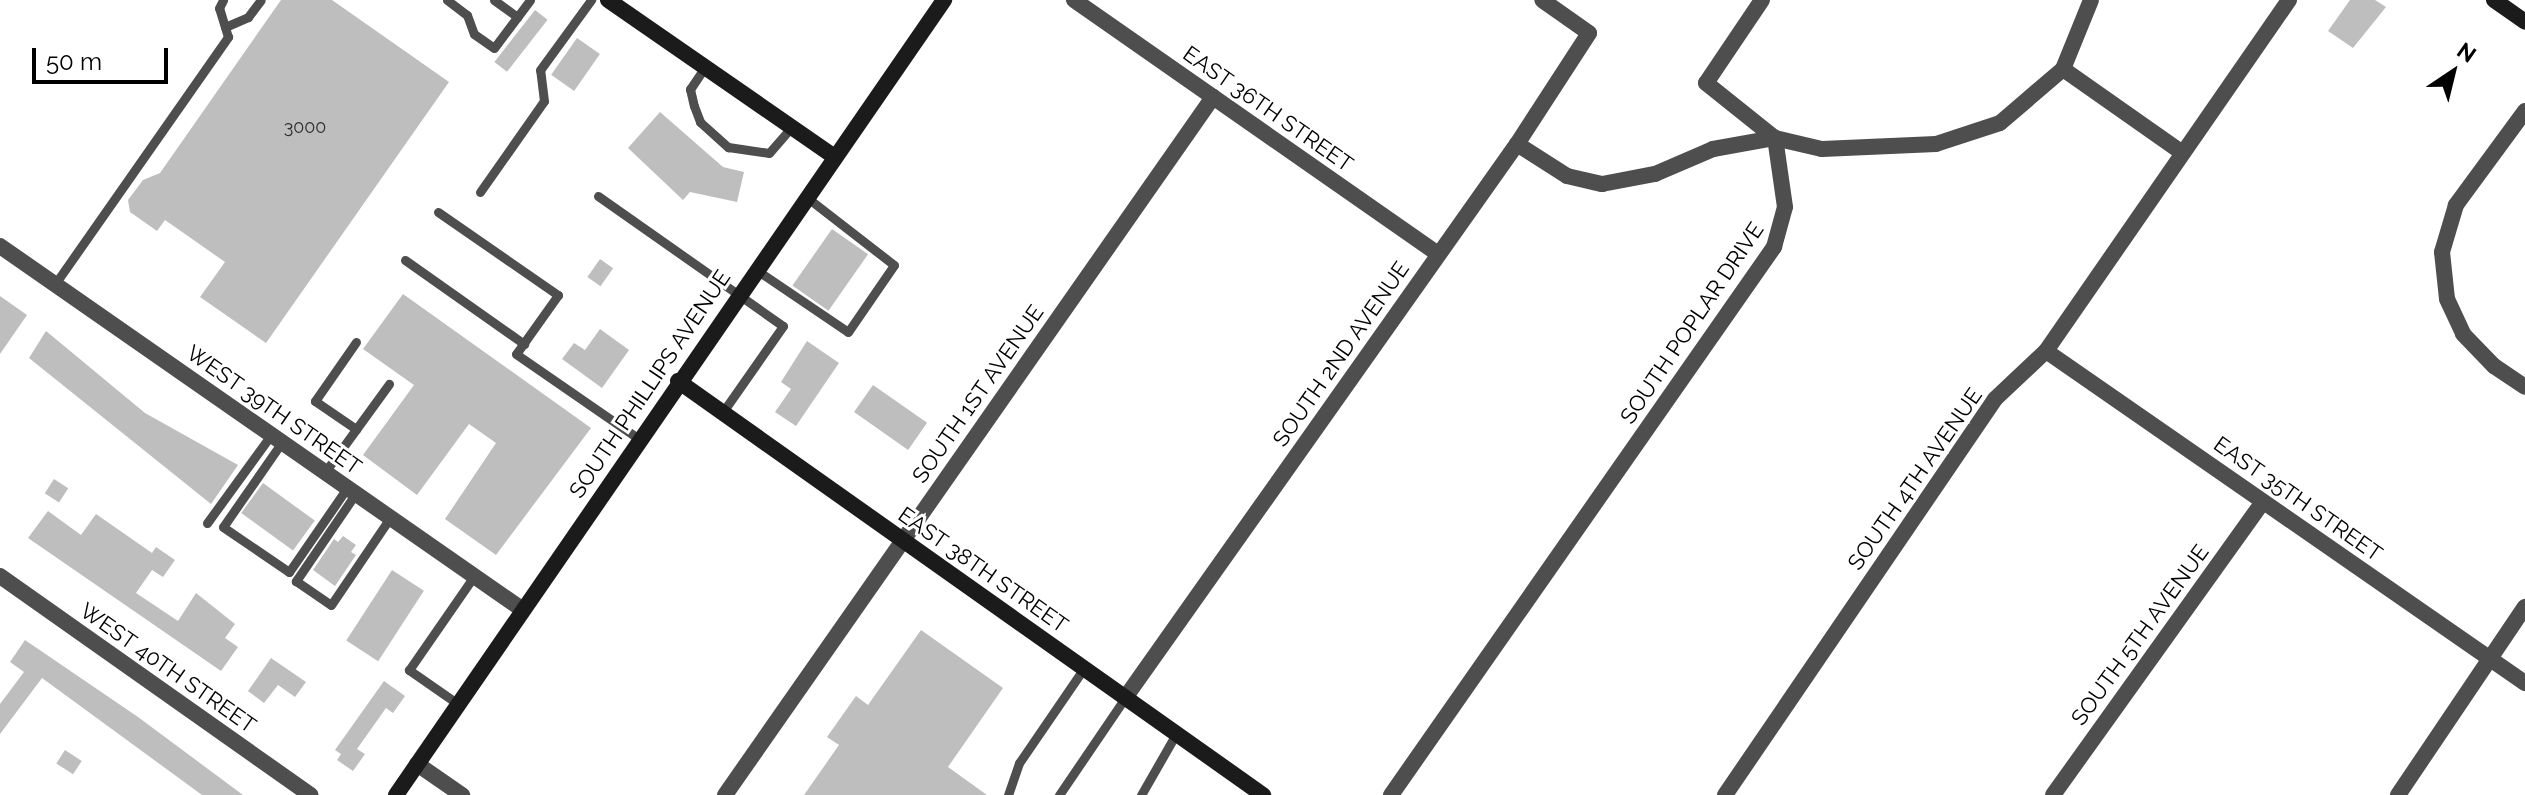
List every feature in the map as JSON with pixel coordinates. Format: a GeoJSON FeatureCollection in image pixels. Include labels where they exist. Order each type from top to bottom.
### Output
{"type":"FeatureCollection","features":[{"type":"Feature","properties":{"kind":"street"},"geometry":{"type":"LineString","coordinates":[[608,0],[833,156]]}},
{"type":"Feature","properties":{"kind":"street","name":"SOUTH PHILLIPS AVENUE"},"geometry":{"type":"LineString","coordinates":[[396,795],[805,196],[944,0]]}},
{"type":"Feature","properties":{"kind":"street","name":"EAST 36TH STREET"},"geometry":{"type":"LineString","coordinates":[[1074,0],[1438,254]]}},
{"type":"Feature","properties":{"kind":"street","name":"SOUTH 2ND AVENUE"},"geometry":{"type":"LineString","coordinates":[[1125,698],[1517,144],[1589,33],[1542,0]]}},
{"type":"Feature","properties":{"kind":"street"},"geometry":{"type":"LineString","coordinates":[[1762,0],[1706,83],[1775,138]]}},
{"type":"Feature","properties":{"kind":"street"},"geometry":{"type":"LineString","coordinates":[[1517,144],[1567,176],[1602,184],[1655,174],[1713,149],[1775,138],[1822,149],[1936,144],[2000,123],[2063,69],[2091,0]]}},
{"type":"Feature","properties":{"kind":"street","name":"SOUTH 4TH AVENUE"},"geometry":{"type":"LineString","coordinates":[[1725,795],[1995,399],[2046,351],[2289,0]]}},
{"type":"Feature","properties":{"kind":"street"},"geometry":{"type":"LineString","coordinates":[[2494,0],[2525,22]]}},
{"type":"Feature","properties":{"kind":"street"},"geometry":{"type":"LineString","coordinates":[[2063,69],[2181,152]]}},
{"type":"Feature","properties":{"kind":"street","name":"SOUTH 1ST AVENUE"},"geometry":{"type":"LineString","coordinates":[[725,795],[1213,97]]}},
{"type":"Feature","properties":{"kind":"street"},"geometry":{"type":"LineString","coordinates":[[2525,111],[2456,205],[2442,252],[2447,299],[2463,334],[2494,366],[2525,387]]}},
{"type":"Feature","properties":{"kind":"street","name":"SOUTH POPLAR DRIVE"},"geometry":{"type":"LineString","coordinates":[[1391,795],[1774,247],[1785,207],[1775,138]]}},
{"type":"Feature","properties":{"kind":"street","name":"WEST 39TH STREET"},"geometry":{"type":"LineString","coordinates":[[0,246],[523,610]]}},
{"type":"Feature","properties":{"kind":"street","name":"EAST 35TH STREET"},"geometry":{"type":"LineString","coordinates":[[2046,351],[2525,683]]}},
{"type":"Feature","properties":{"kind":"street","name":"EAST 38TH STREET"},"geometry":{"type":"LineString","coordinates":[[678,381],[1263,795]]}},
{"type":"Feature","properties":{"kind":"street","name":"SOUTH 5TH AVENUE"},"geometry":{"type":"LineString","coordinates":[[2053,795],[2263,502]]}},
{"type":"Feature","properties":{"kind":"street","name":"WEST 40TH STREET"},"geometry":{"type":"LineString","coordinates":[[0,576],[310,795]]}},
{"type":"Feature","properties":{"kind":"street"},"geometry":{"type":"LineString","coordinates":[[2398,795],[2525,607]]}},
{"type":"Feature","properties":{"kind":"street"},"geometry":{"type":"LineString","coordinates":[[417,764],[462,795]]}},
{"type":"Feature","properties":{"kind":"lane"},"geometry":{"type":"LineString","coordinates":[[55,284],[228,37],[219,8],[223,0]]}},
{"type":"Feature","properties":{"kind":"lane"},"geometry":{"type":"LineString","coordinates":[[225,27],[248,17],[261,0]]}},
{"type":"Feature","properties":{"kind":"lane"},"geometry":{"type":"LineString","coordinates":[[447,0],[467,15],[474,34],[494,48],[530,0]]}},
{"type":"Feature","properties":{"kind":"lane"},"geometry":{"type":"LineString","coordinates":[[494,0],[517,17]]}},
{"type":"Feature","properties":{"kind":"lane"},"geometry":{"type":"LineString","coordinates":[[480,192],[544,101],[540,70],[591,0]]}},
{"type":"Feature","properties":{"kind":"lane"},"geometry":{"type":"LineString","coordinates":[[705,67],[690,89],[700,122],[720,141],[749,153],[769,153],[792,127]]}},
{"type":"Feature","properties":{"kind":"lane"},"geometry":{"type":"LineString","coordinates":[[598,196],[783,326],[722,413]]}},
{"type":"Feature","properties":{"kind":"lane"},"geometry":{"type":"LineString","coordinates":[[755,269],[848,332],[894,265],[805,196]]}},
{"type":"Feature","properties":{"kind":"lane"},"geometry":{"type":"LineString","coordinates":[[438,212],[558,295],[516,354],[639,439]]}},
{"type":"Feature","properties":{"kind":"lane"},"geometry":{"type":"LineString","coordinates":[[405,260],[524,344]]}},
{"type":"Feature","properties":{"kind":"lane"},"geometry":{"type":"LineString","coordinates":[[356,342],[315,401],[356,429]]}},
{"type":"Feature","properties":{"kind":"lane"},"geometry":{"type":"LineString","coordinates":[[325,472],[389,384]]}},
{"type":"Feature","properties":{"kind":"lane"},"geometry":{"type":"LineString","coordinates":[[277,438],[223,527],[289,572],[352,490]]}},
{"type":"Feature","properties":{"kind":"lane"},"geometry":{"type":"LineString","coordinates":[[207,523],[277,438]]}},
{"type":"Feature","properties":{"kind":"lane"},"geometry":{"type":"LineString","coordinates":[[352,490],[296,581],[331,605],[390,518]]}},
{"type":"Feature","properties":{"kind":"lane"},"geometry":{"type":"LineString","coordinates":[[458,704],[409,670],[474,576]]}},
{"type":"Feature","properties":{"kind":"lane"},"geometry":{"type":"LineString","coordinates":[[1008,795],[1019,763],[1084,668]]}},
{"type":"Feature","properties":{"kind":"lane"},"geometry":{"type":"LineString","coordinates":[[1059,795],[1125,698]]}},
{"type":"Feature","properties":{"kind":"lane"},"geometry":{"type":"LineString","coordinates":[[1140,795],[1176,734]]}},
{"type":"Feature","properties":{"kind":"building"},"geometry":{"type":"Polygon","coordinates":[[[281,0],[332,0],[449,82],[266,343],[200,297],[225,262],[165,220],[157,231],[130,212],[128,200],[143,180],[160,173],[281,0]]]}},
{"type":"Feature","properties":{"kind":"building"},"geometry":{"type":"Polygon","coordinates":[[[2350,0],[2375,0],[2386,7],[2353,48],[2328,31],[2350,0]]]}},
{"type":"Feature","properties":{"kind":"building"},"geometry":{"type":"Polygon","coordinates":[[[535,10],[548,20],[507,72],[494,62],[535,10]]]}},
{"type":"Feature","properties":{"kind":"building"},"geometry":{"type":"Polygon","coordinates":[[[577,38],[600,54],[574,91],[551,75],[577,38]]]}},
{"type":"Feature","properties":{"kind":"building"},"geometry":{"type":"Polygon","coordinates":[[[660,112],[723,167],[744,172],[737,202],[690,192],[683,200],[628,148],[660,112]]]}},
{"type":"Feature","properties":{"kind":"building"},"geometry":{"type":"Polygon","coordinates":[[[832,229],[868,254],[828,311],[792,286],[832,229]]]}},
{"type":"Feature","properties":{"kind":"building"},"geometry":{"type":"Polygon","coordinates":[[[600,259],[613,268],[600,286],[587,277],[600,259]]]}},
{"type":"Feature","properties":{"kind":"building"},"geometry":{"type":"Polygon","coordinates":[[[403,294],[591,428],[496,555],[445,519],[496,443],[469,424],[417,495],[363,455],[414,385],[363,349],[403,294]]]}},
{"type":"Feature","properties":{"kind":"building"},"geometry":{"type":"Polygon","coordinates":[[[0,296],[27,315],[0,354],[0,296]]]}},
{"type":"Feature","properties":{"kind":"building"},"geometry":{"type":"Polygon","coordinates":[[[600,329],[629,350],[602,388],[562,359],[574,343],[585,350],[600,329]]]}},
{"type":"Feature","properties":{"kind":"building"},"geometry":{"type":"Polygon","coordinates":[[[46,331],[145,413],[238,465],[211,504],[29,358],[46,331]]]}},
{"type":"Feature","properties":{"kind":"building"},"geometry":{"type":"Polygon","coordinates":[[[807,341],[839,363],[796,426],[775,412],[791,389],[781,382],[807,341]]]}},
{"type":"Feature","properties":{"kind":"building"},"geometry":{"type":"Polygon","coordinates":[[[873,385],[927,423],[908,450],[854,412],[873,385]]]}},
{"type":"Feature","properties":{"kind":"building"},"geometry":{"type":"Polygon","coordinates":[[[54,479],[68,488],[59,503],[45,493],[54,479]]]}},
{"type":"Feature","properties":{"kind":"building"},"geometry":{"type":"Polygon","coordinates":[[[263,483],[315,521],[293,551],[241,513],[263,483]]]}},
{"type":"Feature","properties":{"kind":"building"},"geometry":{"type":"Polygon","coordinates":[[[48,511],[81,535],[96,514],[152,553],[156,547],[175,560],[163,577],[152,570],[136,593],[178,621],[196,593],[235,624],[225,638],[238,647],[221,671],[28,538],[48,511]]]}},
{"type":"Feature","properties":{"kind":"building"},"geometry":{"type":"Polygon","coordinates":[[[343,536],[356,545],[351,552],[356,555],[335,586],[313,570],[334,539],[338,542],[343,536]]]}},
{"type":"Feature","properties":{"kind":"building"},"geometry":{"type":"Polygon","coordinates":[[[392,570],[424,591],[378,661],[346,640],[392,570]]]}},
{"type":"Feature","properties":{"kind":"building"},"geometry":{"type":"Polygon","coordinates":[[[921,630],[1003,688],[948,767],[987,795],[804,795],[839,745],[827,737],[856,696],[868,705],[921,630]]]}},
{"type":"Feature","properties":{"kind":"building"},"geometry":{"type":"Polygon","coordinates":[[[25,640],[138,717],[243,795],[202,795],[42,678],[0,734],[0,704],[24,672],[10,662],[25,640]]]}},
{"type":"Feature","properties":{"kind":"building"},"geometry":{"type":"Polygon","coordinates":[[[271,658],[306,682],[295,697],[278,685],[264,703],[248,691],[271,658]]]}},
{"type":"Feature","properties":{"kind":"building"},"geometry":{"type":"Polygon","coordinates":[[[384,681],[405,696],[393,713],[386,708],[357,749],[365,754],[353,771],[337,760],[341,754],[335,750],[384,681]]]}},
{"type":"Feature","properties":{"kind":"building"},"geometry":{"type":"Polygon","coordinates":[[[65,750],[82,761],[73,774],[56,763],[65,750]]]}}]}
